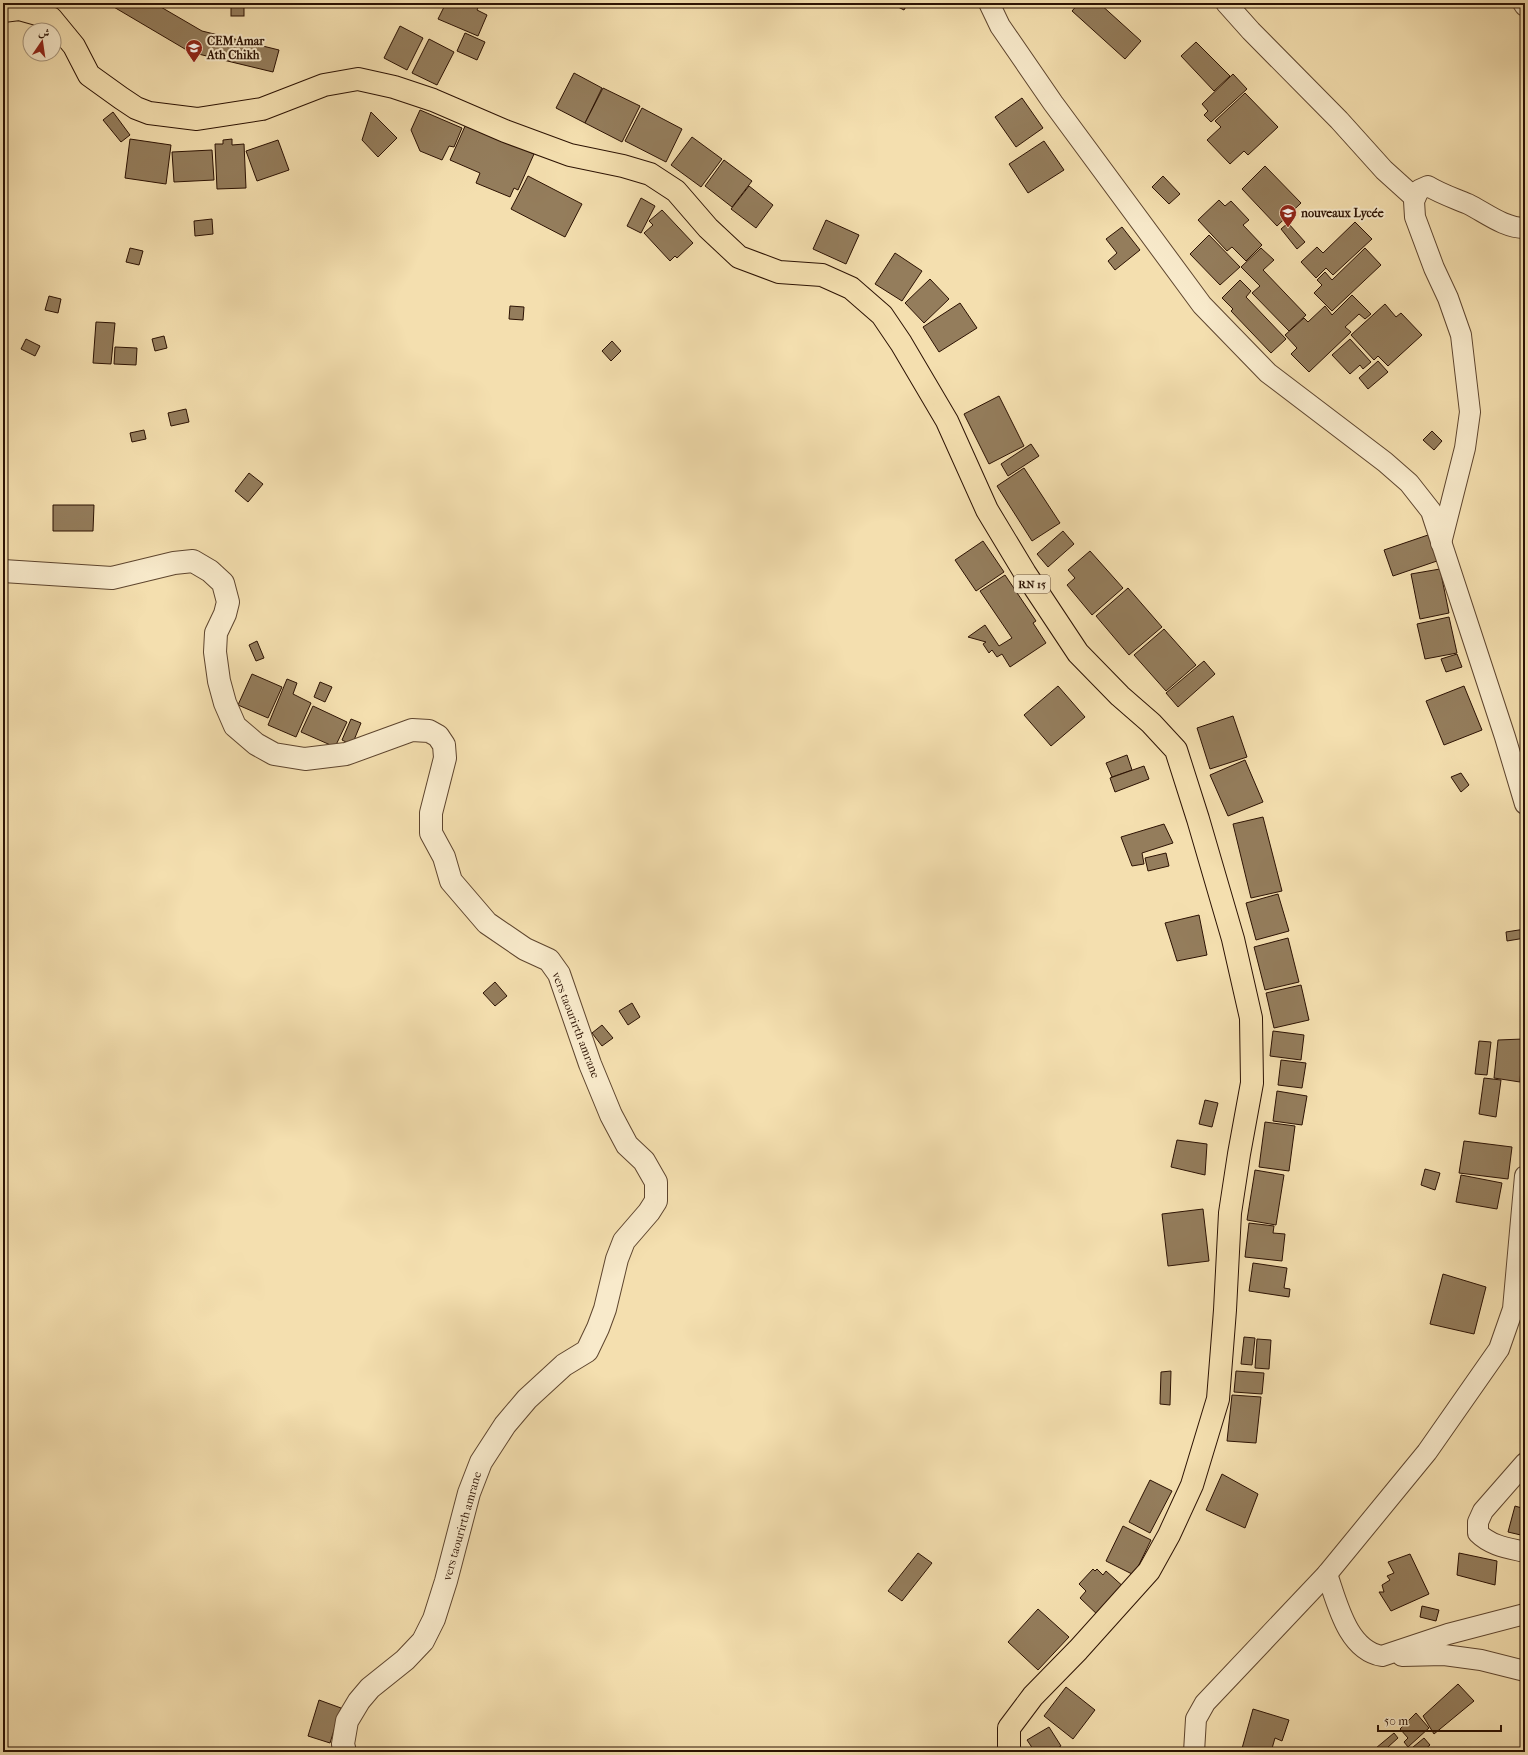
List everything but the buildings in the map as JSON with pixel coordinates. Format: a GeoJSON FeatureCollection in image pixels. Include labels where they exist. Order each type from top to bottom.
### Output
{"type":"FeatureCollection","features":[{"type":"Feature","properties":{"kind":"main road","name":"RN 15"},"geometry":{"type":"LineString","coordinates":[[3,11],[19,9],[51,18],[74,46],[89,75],[136,108],[149,113],[197,119],[262,109],[324,85],[358,79],[433,100],[504,130],[570,155],[623,166],[650,174],[676,191],[708,228],[739,257],[779,272],[822,275],[851,288],[882,315],[901,343],[947,421],[987,510],[1024,573],[1078,653],[1120,696],[1151,723],[1176,750],[1233,939],[1251,1018],[1252,1083],[1230,1213],[1225,1310],[1218,1399],[1192,1485],[1169,1536],[1149,1571],[1078,1650],[1033,1696],[1010,1728],[1009,1752]]}},
{"type":"Feature","properties":{"kind":"street"},"geometry":{"type":"LineString","coordinates":[[989,3],[1000,26],[1053,103],[1202,306],[1268,373],[1385,462],[1409,483],[1431,511],[1505,737],[1525,804]]}},
{"type":"Feature","properties":{"kind":"street"},"geometry":{"type":"LineString","coordinates":[[1226,3],[1251,31],[1339,120],[1384,170],[1416,198]]}},
{"type":"Feature","properties":{"kind":"street"},"geometry":{"type":"LineString","coordinates":[[1442,543],[1465,448],[1470,412],[1461,335],[1448,298],[1434,268],[1415,217],[1414,201],[1419,190],[1428,186],[1438,192],[1468,204],[1501,222],[1525,228]]}},
{"type":"Feature","properties":{"kind":"street","name":"vers taourirth amrane"},"geometry":{"type":"LineString","coordinates":[[3,571],[112,578],[174,563],[194,561],[210,571],[223,583],[228,602],[225,614],[216,633],[215,652],[219,680],[225,704],[235,726],[256,744],[274,754],[305,759],[346,754],[412,730],[429,731],[438,736],[444,746],[445,758],[431,813],[431,833],[444,857],[451,881],[487,923],[525,949],[550,960],[559,974],[590,1064],[611,1115],[627,1145],[644,1161],[656,1182],[656,1201],[650,1212],[624,1241],[617,1259],[605,1309],[587,1351],[564,1365],[527,1399],[506,1425],[481,1462],[469,1493],[446,1582],[434,1619],[423,1641],[391,1672],[370,1688],[359,1701],[347,1721],[343,1744],[345,1752]]}},
{"type":"Feature","properties":{"kind":"street"},"geometry":{"type":"LineString","coordinates":[[1194,1752],[1196,1719],[1205,1703],[1327,1574],[1427,1452],[1499,1349],[1513,1309],[1525,1176]]}},
{"type":"Feature","properties":{"kind":"street"},"geometry":{"type":"LineString","coordinates":[[1525,1463],[1483,1511],[1478,1522],[1478,1533],[1485,1540],[1496,1545],[1525,1552]]}},
{"type":"Feature","properties":{"kind":"street"},"geometry":{"type":"LineString","coordinates":[[1327,1574],[1342,1617],[1358,1644],[1367,1652],[1382,1656],[1444,1655],[1481,1660],[1525,1671]]}},
{"type":"Feature","properties":{"kind":"street"},"geometry":{"type":"LineString","coordinates":[[1382,1656],[1448,1634],[1525,1614]]}},
{"type":"Feature","properties":{"kind":"place","name":"CEM Amar Ath Chikh"},"geometry":{"type":"Point","coordinates":[194,63]}},
{"type":"Feature","properties":{"kind":"place","name":"nouveaux Lycée"},"geometry":{"type":"Point","coordinates":[1288,228]}}]}
